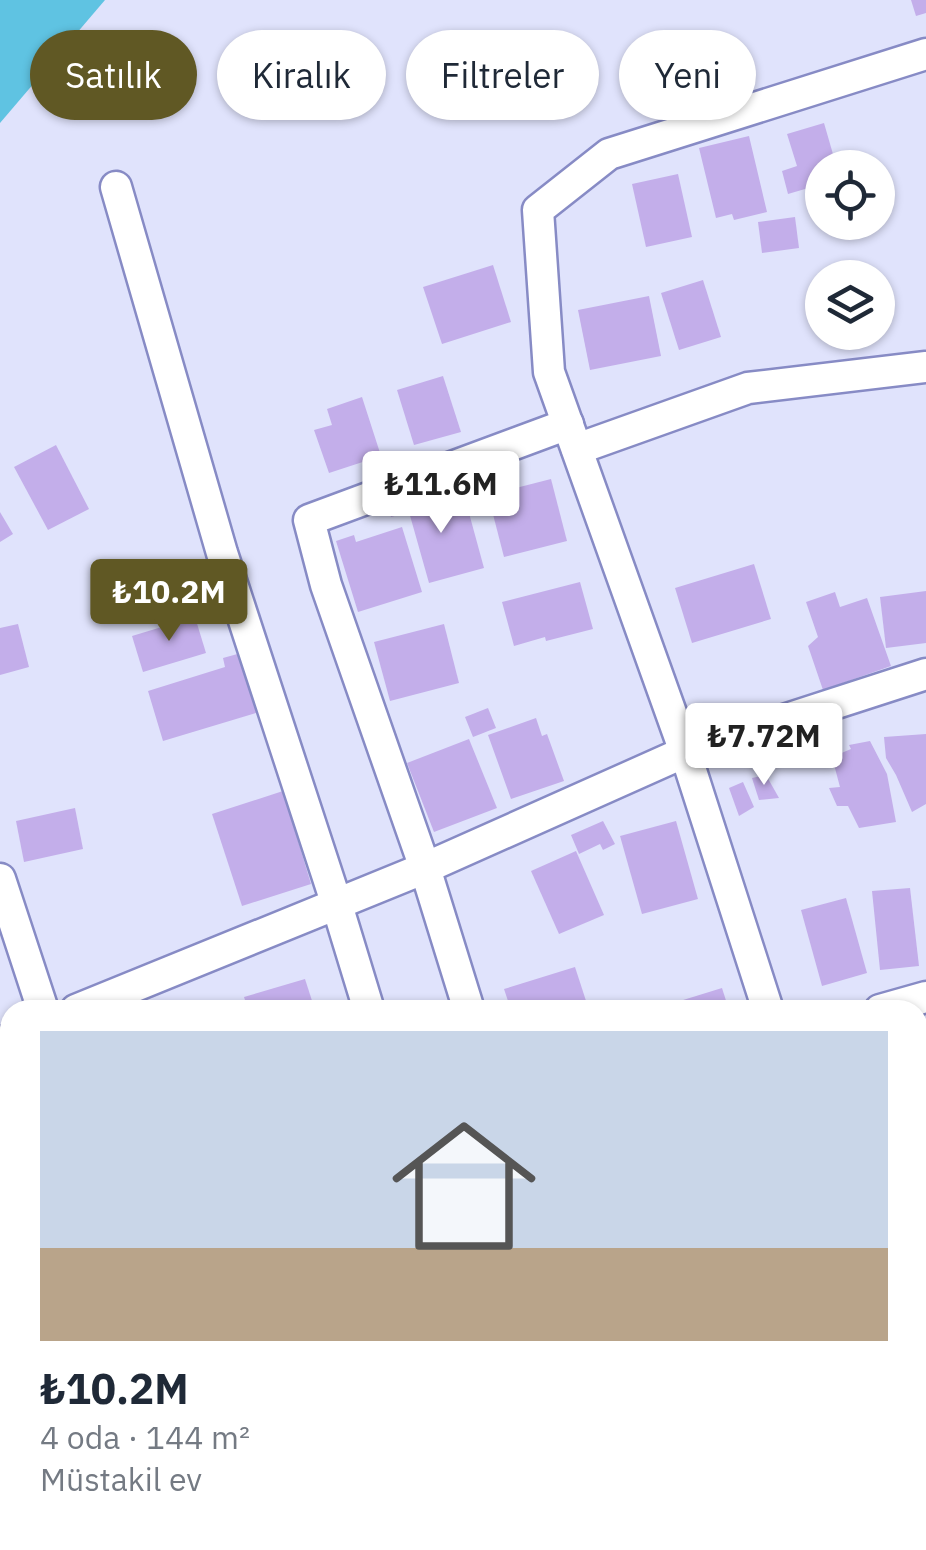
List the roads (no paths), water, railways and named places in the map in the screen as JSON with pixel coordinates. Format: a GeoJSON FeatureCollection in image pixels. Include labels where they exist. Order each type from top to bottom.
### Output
{"type":"FeatureCollection","features":[{"type":"Feature","properties":{"kind":"street"},"geometry":{"type":"LineString","coordinates":[[765,1000],[685,752],[550,372],[538,210],[609,154],[926,54]]}},
{"type":"Feature","properties":{"kind":"street"},"geometry":{"type":"LineString","coordinates":[[116,187],[222,553],[366,1000]]}},
{"type":"Feature","properties":{"kind":"street"},"geometry":{"type":"LineString","coordinates":[[466,1000],[425,868],[326,585],[309,520],[572,436],[748,388],[926,368]]}},
{"type":"Feature","properties":{"kind":"street"},"geometry":{"type":"LineString","coordinates":[[101,1000],[425,868],[685,752],[926,674]]}},
{"type":"Feature","properties":{"kind":"street"},"geometry":{"type":"LineString","coordinates":[[0,879],[40,1000]]}},
{"type":"Feature","properties":{"kind":"water"},"geometry":{"type":"Polygon","coordinates":[[[0,0],[105,0],[79,30],[30,30],[30,88],[0,123],[0,0]]]}}]}
